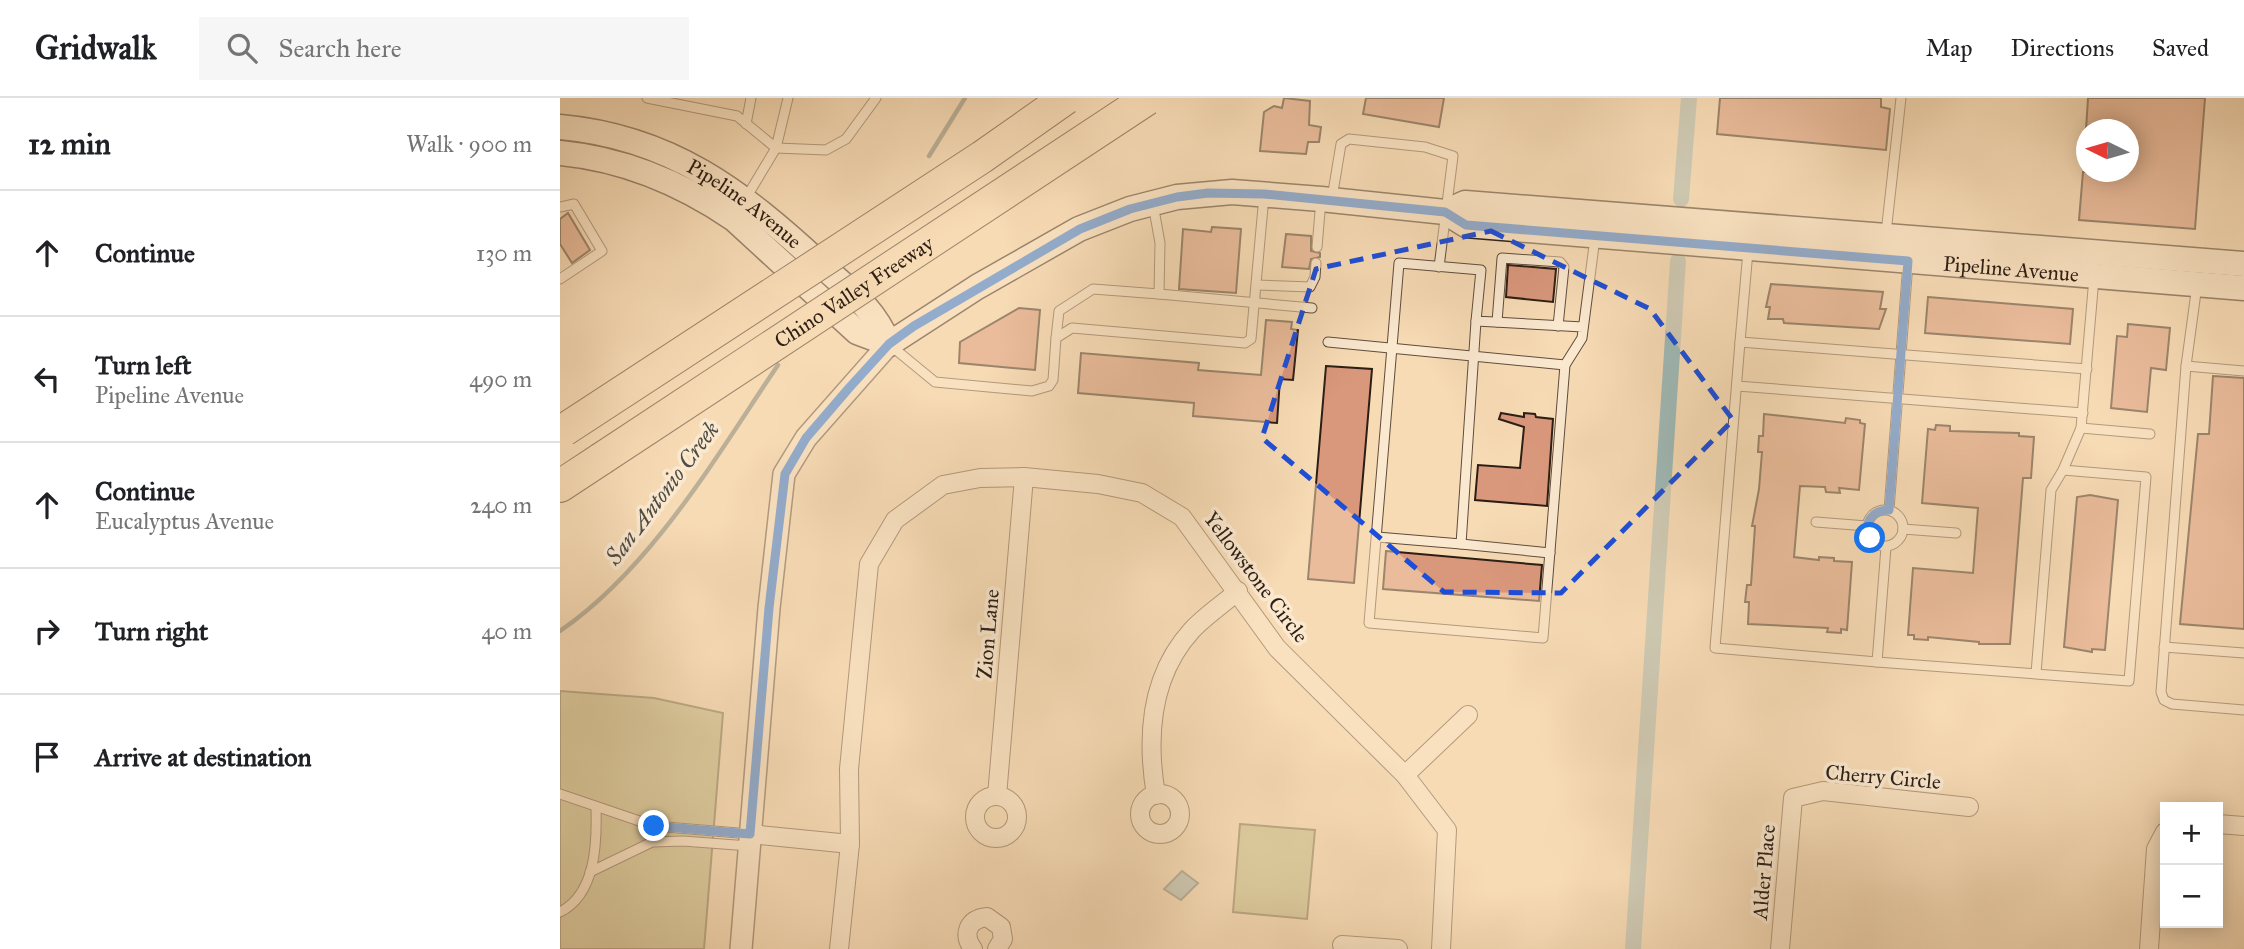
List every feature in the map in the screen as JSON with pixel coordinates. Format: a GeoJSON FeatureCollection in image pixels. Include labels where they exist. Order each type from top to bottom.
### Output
{"type":"FeatureCollection","features":[{"type":"Feature","properties":{"kind":"highway"},"geometry":{"type":"LineString","coordinates":[[562,431],[982,157],[1066,98]]}},
{"type":"Feature","properties":{"kind":"highway","name":"Chino Valley Freeway"},"geometry":{"type":"LineString","coordinates":[[560,486],[1148,99]]}},
{"type":"Feature","properties":{"kind":"main road","name":"Pipeline Avenue"},"geometry":{"type":"LineString","coordinates":[[560,127],[608,135],[648,147],[684,161],[746,198],[872,312],[889,344]]}},
{"type":"Feature","properties":{"kind":"main road","name":"Pipeline Avenue"},"geometry":{"type":"LineString","coordinates":[[560,153],[608,161],[644,171],[711,204],[734,219],[857,332],[889,344]]}},
{"type":"Feature","properties":{"kind":"main road","name":"Pipeline Avenue"},"geometry":{"type":"LineString","coordinates":[[889,344],[967,294],[1070,234],[1107,217],[1153,202],[1208,193],[1264,194],[1445,212],[1466,225],[1595,236],[1660,229]]}},
{"type":"Feature","properties":{"kind":"main road","name":"Pipeline Avenue"},"geometry":{"type":"LineString","coordinates":[[1445,212],[1465,203],[1660,229],[1750,237],[1901,244],[2198,273],[2244,288]]}},
{"type":"Feature","properties":{"kind":"main road","name":"Pipeline Avenue"},"geometry":{"type":"LineString","coordinates":[[1750,237],[1901,244],[2094,276],[2198,273],[2244,264]]}},
{"type":"Feature","properties":{"kind":"street"},"geometry":{"type":"LineString","coordinates":[[741,949],[769,608],[785,474],[806,438],[889,344]]}},
{"type":"Feature","properties":{"kind":"street","name":"Yellowstone Circle"},"geometry":{"type":"LineString","coordinates":[[838,949],[850,844],[849,769],[869,564],[895,520],[943,485],[980,478],[1024,477],[1098,484],[1142,493],[1182,517],[1277,648],[1405,775],[1447,830],[1441,949]]}},
{"type":"Feature","properties":{"kind":"street","name":"Zion Lane"},"geometry":{"type":"LineString","coordinates":[[998,796],[1024,477]]}},
{"type":"Feature","properties":{"kind":"street"},"geometry":{"type":"LineString","coordinates":[[1156,794],[1152,771],[1155,694],[1172,657],[1192,630],[1238,591]]}},
{"type":"Feature","properties":{"kind":"street"},"geometry":{"type":"LineString","coordinates":[[1405,775],[1468,715]]}},
{"type":"Feature","properties":{"kind":"street","name":"Cherry Circle"},"geometry":{"type":"LineString","coordinates":[[1793,798],[1823,791],[1969,807]]}},
{"type":"Feature","properties":{"kind":"street","name":"Alder Place"},"geometry":{"type":"LineString","coordinates":[[1780,949],[1793,798]]}},
{"type":"Feature","properties":{"kind":"street"},"geometry":{"type":"LineString","coordinates":[[2223,825],[2244,827]]}},
{"type":"Feature","properties":{"kind":"street"},"geometry":{"type":"LineString","coordinates":[[750,840],[850,844]]}},
{"type":"Feature","properties":{"kind":"street"},"geometry":{"type":"LineString","coordinates":[[2149,949],[2156,849],[2160,841]]}},
{"type":"Feature","properties":{"kind":"street"},"geometry":{"type":"LineString","coordinates":[[973,949],[967,941],[968,929],[975,920],[987,917],[1001,926],[1003,939],[998,949]]}},
{"type":"Feature","properties":{"kind":"street"},"geometry":{"type":"LineString","coordinates":[[1342,944],[1398,949]]}},
{"type":"Feature","properties":{"kind":"lane"},"geometry":{"type":"LineString","coordinates":[[647,98],[737,116],[776,148],[827,150],[846,139],[876,98]]}},
{"type":"Feature","properties":{"kind":"lane"},"geometry":{"type":"LineString","coordinates":[[746,124],[751,98]]}},
{"type":"Feature","properties":{"kind":"lane"},"geometry":{"type":"LineString","coordinates":[[746,198],[776,148],[788,98]]}},
{"type":"Feature","properties":{"kind":"lane"},"geometry":{"type":"LineString","coordinates":[[1889,510],[1902,354],[1901,98]]}},
{"type":"Feature","properties":{"kind":"lane"},"geometry":{"type":"LineString","coordinates":[[1317,247],[1326,199],[1341,144],[1349,139],[1425,147],[1453,156],[1439,267]]}},
{"type":"Feature","properties":{"kind":"lane"},"geometry":{"type":"LineString","coordinates":[[1056,338],[1072,328],[1245,343],[1251,339],[1264,194]]}},
{"type":"Feature","properties":{"kind":"lane"},"geometry":{"type":"LineString","coordinates":[[1153,202],[1160,243],[1159,294]]}},
{"type":"Feature","properties":{"kind":"lane"},"geometry":{"type":"LineString","coordinates":[[560,207],[574,204],[602,251],[560,279]]}},
{"type":"Feature","properties":{"kind":"lane"},"geometry":{"type":"LineString","coordinates":[[1461,544],[1481,270],[1399,263],[1369,623],[1543,638],[1565,365],[1582,338],[1595,236]]}},
{"type":"Feature","properties":{"kind":"lane"},"geometry":{"type":"LineString","coordinates":[[1750,237],[1714,648],[2129,681],[2146,477],[2063,470]]}},
{"type":"Feature","properties":{"kind":"lane"},"geometry":{"type":"LineString","coordinates":[[1497,322],[1502,258],[1560,262],[1564,267],[1558,326]]}},
{"type":"Feature","properties":{"kind":"lane"},"geometry":{"type":"LineString","coordinates":[[1256,285],[1310,287],[1315,277],[1316,263]]}},
{"type":"Feature","properties":{"kind":"lane"},"geometry":{"type":"LineString","coordinates":[[2198,273],[2186,366],[2161,692],[2164,701],[2172,704],[2244,710]]}},
{"type":"Feature","properties":{"kind":"lane"},"geometry":{"type":"LineString","coordinates":[[2036,673],[2051,490],[2081,428],[2094,276]]}},
{"type":"Feature","properties":{"kind":"lane"},"geometry":{"type":"LineString","coordinates":[[889,344],[935,382],[1032,391],[1049,386],[1053,380],[1059,310],[1093,289],[1312,308]]}},
{"type":"Feature","properties":{"kind":"lane"},"geometry":{"type":"LineString","coordinates":[[1476,321],[1583,327]]}},
{"type":"Feature","properties":{"kind":"lane"},"geometry":{"type":"LineString","coordinates":[[1328,342],[1565,365]]}},
{"type":"Feature","properties":{"kind":"lane"},"geometry":{"type":"LineString","coordinates":[[1740,342],[2087,369]]}},
{"type":"Feature","properties":{"kind":"lane"},"geometry":{"type":"LineString","coordinates":[[2186,366],[2244,371]]}},
{"type":"Feature","properties":{"kind":"lane"},"geometry":{"type":"LineString","coordinates":[[1737,386],[2083,413]]}},
{"type":"Feature","properties":{"kind":"lane"},"geometry":{"type":"LineString","coordinates":[[2081,428],[2150,434]]}},
{"type":"Feature","properties":{"kind":"lane"},"geometry":{"type":"LineString","coordinates":[[1889,510],[1901,519],[1903,529],[1899,540],[1886,547],[1874,543],[1867,526],[1874,513],[1889,510]]}},
{"type":"Feature","properties":{"kind":"lane"},"geometry":{"type":"LineString","coordinates":[[1815,522],[1867,526]]}},
{"type":"Feature","properties":{"kind":"lane"},"geometry":{"type":"LineString","coordinates":[[1903,529],[1956,533]]}},
{"type":"Feature","properties":{"kind":"lane"},"geometry":{"type":"LineString","coordinates":[[1377,537],[1550,553]]}},
{"type":"Feature","properties":{"kind":"lane"},"geometry":{"type":"LineString","coordinates":[[1877,662],[1886,547]]}},
{"type":"Feature","properties":{"kind":"lane"},"geometry":{"type":"LineString","coordinates":[[2164,647],[2244,653]]}},
{"type":"Feature","properties":{"kind":"lane"},"geometry":{"type":"LineString","coordinates":[[560,794],[596,808],[671,829],[750,840]]}},
{"type":"Feature","properties":{"kind":"lane"},"geometry":{"type":"LineString","coordinates":[[560,912],[571,906],[590,872],[597,840],[596,808]]}},
{"type":"Feature","properties":{"kind":"lane"},"geometry":{"type":"LineString","coordinates":[[590,872],[652,842],[750,840]]}},
{"type":"Feature","properties":{"kind":"highlighted area"},"geometry":{"type":"Polygon","coordinates":[[[1491,231],[1650,309],[1733,420],[1561,593],[1444,592],[1262,438],[1316,269],[1491,231]]]}},
{"type":"Feature","properties":{"kind":"shaded area"},"geometry":{"type":"Polygon","coordinates":[[[560,691],[654,698],[723,713],[704,949],[560,949],[560,691]]]}},
{"type":"Feature","properties":{"kind":"shaded area"},"geometry":{"type":"Polygon","coordinates":[[[1240,824],[1315,830],[1307,919],[1233,912],[1240,824]]]}},
{"type":"Feature","properties":{"kind":"water"},"geometry":{"type":"Polygon","coordinates":[[[1182,871],[1198,883],[1181,900],[1164,889],[1182,871]]]}},
{"type":"Feature","properties":{"kind":"building"},"geometry":{"type":"Polygon","coordinates":[[[1284,98],[1310,101],[1309,125],[1321,127],[1319,142],[1308,142],[1306,154],[1260,151],[1264,112],[1274,106],[1282,108],[1284,98]]]}},
{"type":"Feature","properties":{"kind":"building"},"geometry":{"type":"Polygon","coordinates":[[[1366,98],[1444,98],[1439,127],[1363,114],[1366,98]]]}},
{"type":"Feature","properties":{"kind":"building"},"geometry":{"type":"Polygon","coordinates":[[[1720,98],[1881,98],[1881,107],[1890,109],[1886,150],[1717,134],[1720,98]]]}},
{"type":"Feature","properties":{"kind":"building"},"geometry":{"type":"Polygon","coordinates":[[[2088,98],[2205,98],[2195,229],[2079,220],[2082,182],[2139,182],[2139,119],[2087,119],[2088,98]]]}},
{"type":"Feature","properties":{"kind":"building"},"geometry":{"type":"Polygon","coordinates":[[[568,213],[590,250],[572,263],[560,244],[560,219],[568,213]]]}},
{"type":"Feature","properties":{"kind":"building"},"geometry":{"type":"Polygon","coordinates":[[[1212,227],[1241,229],[1236,293],[1179,289],[1183,229],[1211,232],[1212,227]]]}},
{"type":"Feature","properties":{"kind":"building"},"geometry":{"type":"Polygon","coordinates":[[[1286,234],[1311,236],[1311,251],[1320,253],[1320,257],[1311,259],[1309,269],[1282,267],[1286,234]]]}},
{"type":"Feature","properties":{"kind":"building"},"geometry":{"type":"Polygon","coordinates":[[[1508,265],[1556,269],[1553,302],[1506,297],[1508,265]]]}},
{"type":"Feature","properties":{"kind":"building"},"geometry":{"type":"Polygon","coordinates":[[[1771,284],[1883,292],[1880,309],[1886,309],[1879,329],[1784,323],[1783,319],[1768,319],[1770,307],[1766,307],[1771,284]]]}},
{"type":"Feature","properties":{"kind":"building"},"geometry":{"type":"Polygon","coordinates":[[[1928,297],[2073,309],[2070,344],[1925,333],[1928,297]]]}},
{"type":"Feature","properties":{"kind":"building"},"geometry":{"type":"Polygon","coordinates":[[[1019,308],[1040,310],[1035,370],[959,363],[960,342],[1019,308]]]}},
{"type":"Feature","properties":{"kind":"building"},"geometry":{"type":"Polygon","coordinates":[[[1266,320],[1292,322],[1291,329],[1298,330],[1293,380],[1280,379],[1277,423],[1193,416],[1194,403],[1078,393],[1081,353],[1199,363],[1198,370],[1261,375],[1266,320]]]}},
{"type":"Feature","properties":{"kind":"building"},"geometry":{"type":"Polygon","coordinates":[[[2128,324],[2170,328],[2166,370],[2151,368],[2147,412],[2111,408],[2117,336],[2127,337],[2128,324]]]}},
{"type":"Feature","properties":{"kind":"building"},"geometry":{"type":"Polygon","coordinates":[[[1326,366],[1372,369],[1354,583],[1308,579],[1326,366]]]}},
{"type":"Feature","properties":{"kind":"building"},"geometry":{"type":"Polygon","coordinates":[[[2213,376],[2244,378],[2244,629],[2180,624],[2198,434],[2209,434],[2213,376]]]}},
{"type":"Feature","properties":{"kind":"building"},"geometry":{"type":"Polygon","coordinates":[[[1501,413],[1524,417],[1524,413],[1535,414],[1536,417],[1553,419],[1547,506],[1475,500],[1478,465],[1520,468],[1524,427],[1499,419],[1501,413]]]}},
{"type":"Feature","properties":{"kind":"building"},"geometry":{"type":"Polygon","coordinates":[[[1764,414],[1845,423],[1846,418],[1860,420],[1860,423],[1865,424],[1859,490],[1839,488],[1840,493],[1826,492],[1825,487],[1800,486],[1794,557],[1819,560],[1819,557],[1834,558],[1834,561],[1852,562],[1847,630],[1841,629],[1841,633],[1827,632],[1828,628],[1748,624],[1749,602],[1745,602],[1747,585],[1751,585],[1755,526],[1752,526],[1759,489],[1762,452],[1758,452],[1759,436],[1763,436],[1764,414]]]}},
{"type":"Feature","properties":{"kind":"building"},"geometry":{"type":"Polygon","coordinates":[[[1936,425],[1950,426],[1950,431],[2019,433],[2019,436],[2034,437],[2031,478],[2023,478],[2010,644],[1979,644],[1928,637],[1928,640],[1914,639],[1914,635],[1908,635],[1913,568],[1973,573],[1978,508],[1922,503],[1928,429],[1935,430],[1936,425]]]}},
{"type":"Feature","properties":{"kind":"building"},"geometry":{"type":"Polygon","coordinates":[[[2090,495],[2118,500],[2105,650],[2092,649],[2092,652],[2064,647],[2077,497],[2090,495]]]}},
{"type":"Feature","properties":{"kind":"building"},"geometry":{"type":"Polygon","coordinates":[[[1386,551],[1542,565],[1539,601],[1383,589],[1386,551]]]}},
{"type":"Feature","properties":{"kind":"waterway","name":"San Antonio Creek"},"geometry":{"type":"LineString","coordinates":[[929,156],[965,98]]}},
{"type":"Feature","properties":{"kind":"waterway"},"geometry":{"type":"LineString","coordinates":[[1681,199],[1689,98]]}},
{"type":"Feature","properties":{"kind":"waterway"},"geometry":{"type":"LineString","coordinates":[[1633,949],[1678,261]]}},
{"type":"Feature","properties":{"kind":"waterway","name":"San Antonio Creek"},"geometry":{"type":"LineString","coordinates":[[560,631],[624,576],[653,543],[706,472],[778,365]]}},
{"type":"Feature","properties":{"kind":"route"},"geometry":{"type":"LineString","coordinates":[[654,826],[706,833],[750,834],[769,608],[785,474],[806,438],[889,344],[914,326],[1080,229],[1153,202],[1208,193],[1264,194],[1445,212],[1466,225],[1908,261],[1889,510],[1874,513],[1869,519],[1867,533],[1870,538]]}}]}
